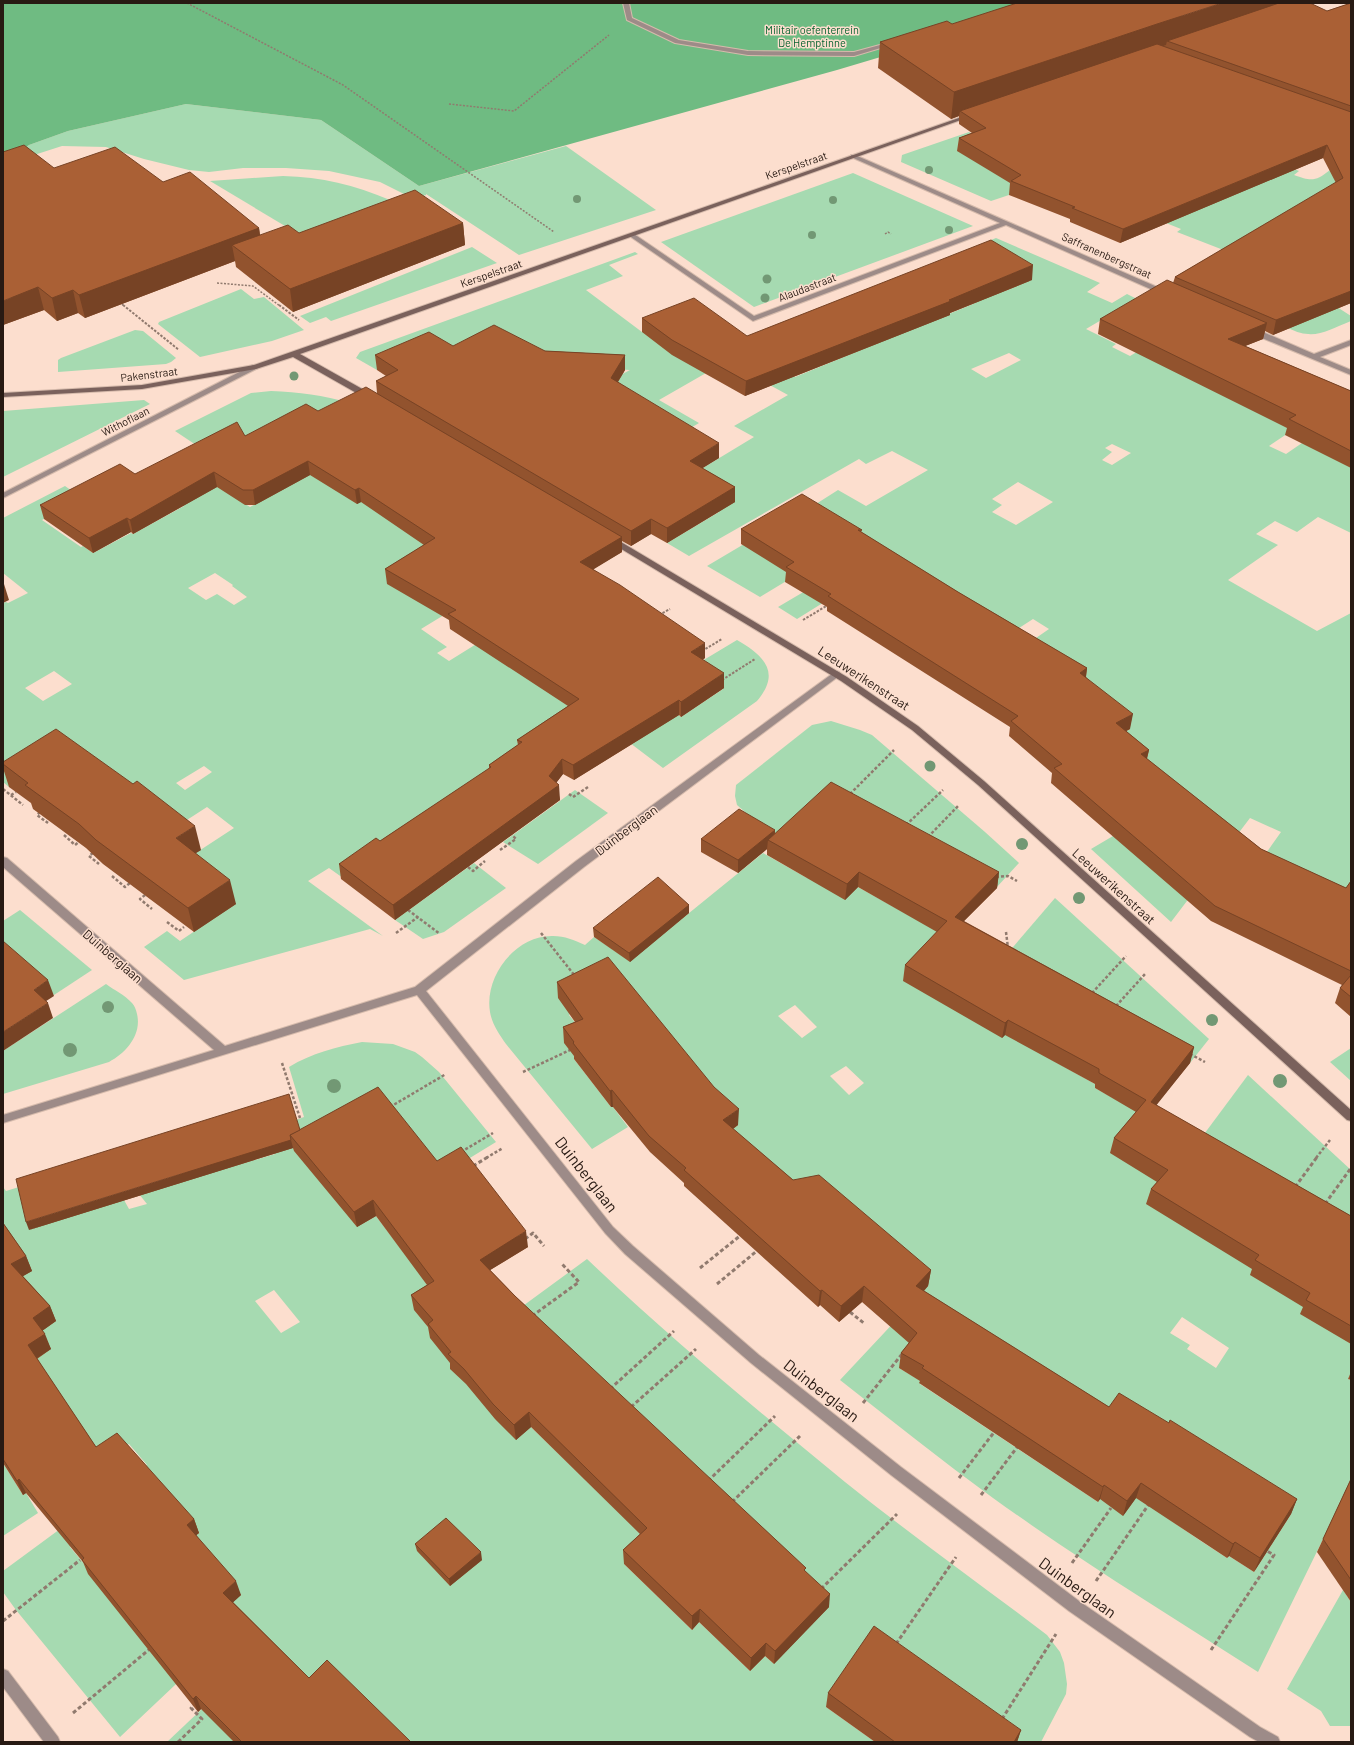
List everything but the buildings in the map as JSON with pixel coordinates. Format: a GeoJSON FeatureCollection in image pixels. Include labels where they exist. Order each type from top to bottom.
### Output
{"type":"FeatureCollection","features":[{"type":"Feature","properties":{"kind":"street"},"geometry":{"type":"LineString","coordinates":[[626,3],[629,19],[677,42],[748,53],[854,54],[900,41]]}},
{"type":"Feature","properties":{"kind":"street","name":"Kerspelstraat"},"geometry":{"type":"LineString","coordinates":[[294,354],[853,156],[977,114]]}},
{"type":"Feature","properties":{"kind":"street","name":"Saffranenbergstraat"},"geometry":{"type":"LineString","coordinates":[[853,156],[1177,297]]}},
{"type":"Feature","properties":{"kind":"street","name":"Alaudastraat"},"geometry":{"type":"LineString","coordinates":[[632,235],[753,319],[1006,223]]}},
{"type":"Feature","properties":{"kind":"street"},"geometry":{"type":"LineString","coordinates":[[1248,329],[1351,373]]}},
{"type":"Feature","properties":{"kind":"street"},"geometry":{"type":"LineString","coordinates":[[1314,358],[1351,342]]}},
{"type":"Feature","properties":{"kind":"street"},"geometry":{"type":"LineString","coordinates":[[294,354],[377,401]]}},
{"type":"Feature","properties":{"kind":"street","name":"Pakenstraat"},"geometry":{"type":"LineString","coordinates":[[3,395],[142,387],[256,367],[294,354]]}},
{"type":"Feature","properties":{"kind":"street","name":"Withoflaan"},"geometry":{"type":"LineString","coordinates":[[3,496],[256,367]]}},
{"type":"Feature","properties":{"kind":"street","name":"Leeuwerikenstraat"},"geometry":{"type":"LineString","coordinates":[[601,533],[836,674],[915,728],[981,783],[1350,1116]]}},
{"type":"Feature","properties":{"kind":"street","name":"Duinberglaan"},"geometry":{"type":"LineString","coordinates":[[3,1119],[419,990],[580,864],[836,674]]}},
{"type":"Feature","properties":{"kind":"street","name":"Duinberglaan"},"geometry":{"type":"LineString","coordinates":[[3,861],[223,1051]]}},
{"type":"Feature","properties":{"kind":"street","name":"Duinberglaan"},"geometry":{"type":"LineString","coordinates":[[419,990],[613,1234],[629,1250],[798,1394],[961,1522],[1075,1607],[1255,1732],[1273,1742]]}},
{"type":"Feature","properties":{"kind":"street"},"geometry":{"type":"LineString","coordinates":[[3,1676],[50,1738]]}},
{"type":"Feature","properties":{"kind":"path"},"geometry":{"type":"LineString","coordinates":[[187,3],[343,85],[583,252]]}},
{"type":"Feature","properties":{"kind":"path"},"geometry":{"type":"LineString","coordinates":[[449,104],[514,111],[629,19]]}},
{"type":"Feature","properties":{"kind":"path"},"geometry":{"type":"LineString","coordinates":[[885,234],[888,232],[891,234]]}},
{"type":"Feature","properties":{"kind":"path"},"geometry":{"type":"LineString","coordinates":[[217,283],[253,286],[328,342]]}},
{"type":"Feature","properties":{"kind":"path"},"geometry":{"type":"LineString","coordinates":[[122,304],[210,376]]}},
{"type":"Feature","properties":{"kind":"path"},"geometry":{"type":"LineString","coordinates":[[716,684],[829,604]]}},
{"type":"Feature","properties":{"kind":"path"},"geometry":{"type":"LineString","coordinates":[[846,798],[915,728]]}},
{"type":"Feature","properties":{"kind":"path"},"geometry":{"type":"LineString","coordinates":[[903,828],[964,769]]}},
{"type":"Feature","properties":{"kind":"path"},"geometry":{"type":"LineString","coordinates":[[925,840],[981,783]]}},
{"type":"Feature","properties":{"kind":"path"},"geometry":{"type":"LineString","coordinates":[[569,794],[573,798],[588,787]]}},
{"type":"Feature","properties":{"kind":"path"},"geometry":{"type":"LineString","coordinates":[[3,789],[23,805]]}},
{"type":"Feature","properties":{"kind":"path"},"geometry":{"type":"LineString","coordinates":[[11,795],[16,792]]}},
{"type":"Feature","properties":{"kind":"path"},"geometry":{"type":"LineString","coordinates":[[41,812],[37,815],[48,823]]}},
{"type":"Feature","properties":{"kind":"path"},"geometry":{"type":"LineString","coordinates":[[64,835],[75,845],[79,842]]}},
{"type":"Feature","properties":{"kind":"path"},"geometry":{"type":"LineString","coordinates":[[500,850],[516,839],[512,836]]}},
{"type":"Feature","properties":{"kind":"path"},"geometry":{"type":"LineString","coordinates":[[93,853],[90,856],[99,864]]}},
{"type":"Feature","properties":{"kind":"path"},"geometry":{"type":"LineString","coordinates":[[468,867],[473,871],[485,861]]}},
{"type":"Feature","properties":{"kind":"path"},"geometry":{"type":"LineString","coordinates":[[112,876],[125,887],[130,883]]}},
{"type":"Feature","properties":{"kind":"path"},"geometry":{"type":"LineString","coordinates":[[991,880],[995,877],[1008,876],[1017,881]]}},
{"type":"Feature","properties":{"kind":"path"},"geometry":{"type":"LineString","coordinates":[[145,895],[140,899],[152,909]]}},
{"type":"Feature","properties":{"kind":"path"},"geometry":{"type":"LineString","coordinates":[[408,910],[466,953]]}},
{"type":"Feature","properties":{"kind":"path"},"geometry":{"type":"LineString","coordinates":[[522,910],[579,980]]}},
{"type":"Feature","properties":{"kind":"path"},"geometry":{"type":"LineString","coordinates":[[396,933],[418,917]]}},
{"type":"Feature","properties":{"kind":"path"},"geometry":{"type":"LineString","coordinates":[[167,922],[179,931],[184,927]]}},
{"type":"Feature","properties":{"kind":"path"},"geometry":{"type":"LineString","coordinates":[[1006,932],[1008,951]]}},
{"type":"Feature","properties":{"kind":"path"},"geometry":{"type":"LineString","coordinates":[[1087,999],[1147,933]]}},
{"type":"Feature","properties":{"kind":"path"},"geometry":{"type":"LineString","coordinates":[[1111,1011],[1166,950]]}},
{"type":"Feature","properties":{"kind":"path"},"geometry":{"type":"LineString","coordinates":[[273,1036],[300,1118]]}},
{"type":"Feature","properties":{"kind":"path"},"geometry":{"type":"LineString","coordinates":[[494,1086],[570,1050]]}},
{"type":"Feature","properties":{"kind":"path"},"geometry":{"type":"LineString","coordinates":[[1188,1053],[1205,1062]]}},
{"type":"Feature","properties":{"kind":"path"},"geometry":{"type":"LineString","coordinates":[[386,1110],[473,1058]]}},
{"type":"Feature","properties":{"kind":"path"},"geometry":{"type":"LineString","coordinates":[[1292,1191],[1350,1116]]}},
{"type":"Feature","properties":{"kind":"path"},"geometry":{"type":"LineString","coordinates":[[460,1153],[519,1117]]}},
{"type":"Feature","properties":{"kind":"path"},"geometry":{"type":"LineString","coordinates":[[468,1169],[531,1131]]}},
{"type":"Feature","properties":{"kind":"path"},"geometry":{"type":"LineString","coordinates":[[1322,1209],[1351,1168]]}},
{"type":"Feature","properties":{"kind":"path"},"geometry":{"type":"LineString","coordinates":[[522,1240],[533,1233],[544,1246]]}},
{"type":"Feature","properties":{"kind":"path"},"geometry":{"type":"LineString","coordinates":[[674,1289],[741,1234]]}},
{"type":"Feature","properties":{"kind":"path"},"geometry":{"type":"LineString","coordinates":[[605,1394],[695,1307],[758,1250]]}},
{"type":"Feature","properties":{"kind":"path"},"geometry":{"type":"LineString","coordinates":[[526,1321],[579,1282],[562,1264]]}},
{"type":"Feature","properties":{"kind":"path"},"geometry":{"type":"LineString","coordinates":[[850,1312],[866,1324]]}},
{"type":"Feature","properties":{"kind":"path"},"geometry":{"type":"LineString","coordinates":[[630,1408],[719,1328]]}},
{"type":"Feature","properties":{"kind":"path"},"geometry":{"type":"LineString","coordinates":[[842,1428],[904,1352],[909,1356]]}},
{"type":"Feature","properties":{"kind":"path"},"geometry":{"type":"LineString","coordinates":[[702,1486],[798,1394]]}},
{"type":"Feature","properties":{"kind":"path"},"geometry":{"type":"LineString","coordinates":[[731,1503],[824,1413]]}},
{"type":"Feature","properties":{"kind":"path"},"geometry":{"type":"LineString","coordinates":[[938,1504],[995,1431]]}},
{"type":"Feature","properties":{"kind":"path"},"geometry":{"type":"LineString","coordinates":[[961,1522],[1018,1446]]}},
{"type":"Feature","properties":{"kind":"path"},"geometry":{"type":"LineString","coordinates":[[815,1595],[920,1490]]}},
{"type":"Feature","properties":{"kind":"path"},"geometry":{"type":"LineString","coordinates":[[1000,1722],[1075,1607],[1149,1504]]}},
{"type":"Feature","properties":{"kind":"path"},"geometry":{"type":"LineString","coordinates":[[1053,1590],[1111,1508]]}},
{"type":"Feature","properties":{"kind":"path"},"geometry":{"type":"LineString","coordinates":[[894,1646],[974,1531]]}},
{"type":"Feature","properties":{"kind":"path"},"geometry":{"type":"LineString","coordinates":[[1212,1650],[1274,1555],[1267,1551]]}},
{"type":"Feature","properties":{"kind":"path"},"geometry":{"type":"LineString","coordinates":[[3,1621],[80,1560]]}},
{"type":"Feature","properties":{"kind":"path"},"geometry":{"type":"LineString","coordinates":[[50,1738],[151,1648]]}},
{"type":"Feature","properties":{"kind":"path"},"geometry":{"type":"LineString","coordinates":[[178,1742],[202,1720],[191,1708],[195,1704]]}},
{"type":"Feature","properties":{"kind":"green space","name":"Militair oefenterrein De Hemptinne"},"geometry":{"type":"Polygon","coordinates":[[[3,3],[1062,3],[837,70],[419,186],[321,120],[186,104],[68,131],[29,145],[3,163],[3,3]]]}},
{"type":"Feature","properties":{"kind":"green space"},"geometry":{"type":"Polygon","coordinates":[[[186,104],[321,120],[419,186],[566,146],[656,210],[519,255],[426,194],[414,199],[380,182],[329,171],[286,168],[243,168],[209,172],[189,170],[144,159],[106,147],[62,146],[3,165],[3,163],[29,145],[68,131],[186,104]]]}},
{"type":"Feature","properties":{"kind":"green space"},"geometry":{"type":"Polygon","coordinates":[[[969,132],[984,141],[1271,160],[1299,171],[1294,175],[1309,179],[1320,177],[1330,170],[1351,178],[1271,238],[1254,230],[1226,251],[1177,232],[1181,229],[1166,223],[1027,184],[1009,195],[991,201],[901,162],[902,155],[969,132]]]}},
{"type":"Feature","properties":{"kind":"green space"},"geometry":{"type":"Polygon","coordinates":[[[853,173],[973,226],[754,307],[661,242],[853,173]]]}},
{"type":"Feature","properties":{"kind":"green space"},"geometry":{"type":"Polygon","coordinates":[[[283,176],[325,180],[364,190],[390,200],[310,238],[285,226],[210,181],[283,176]]]}},
{"type":"Feature","properties":{"kind":"green space"},"geometry":{"type":"Polygon","coordinates":[[[996,238],[1100,283],[1087,292],[1112,303],[1127,294],[1137,299],[1086,329],[1116,344],[1112,347],[1130,356],[1147,346],[1336,401],[1269,446],[1286,454],[1302,443],[1351,462],[1351,533],[1318,517],[1297,532],[1275,521],[1256,534],[1278,545],[1228,580],[1317,631],[1351,613],[1351,890],[1257,866],[1281,832],[1250,818],[1171,922],[1091,849],[1113,836],[1112,739],[1130,729],[1023,647],[1049,629],[1033,619],[1005,637],[879,568],[797,619],[778,607],[856,561],[805,511],[838,490],[866,506],[928,470],[892,451],[866,464],[859,459],[689,556],[667,543],[719,512],[683,480],[754,437],[734,426],[788,395],[748,373],[776,363],[795,377],[973,304],[1000,288],[1005,291],[1031,280],[977,246],[996,238]],[[1009,353],[971,369],[986,378],[1021,360],[1009,353]],[[1112,444],[1105,448],[1112,452],[1102,460],[1112,465],[1131,453],[1112,444]],[[1018,482],[992,499],[1002,505],[992,512],[1016,525],[1053,502],[1018,482]]]}},
{"type":"Feature","properties":{"kind":"green space"},"geometry":{"type":"Polygon","coordinates":[[[472,247],[497,263],[331,321],[326,317],[310,323],[300,316],[472,247]]]}},
{"type":"Feature","properties":{"kind":"green space"},"geometry":{"type":"Polygon","coordinates":[[[635,252],[638,254],[609,265],[623,276],[586,290],[642,332],[648,330],[713,369],[659,400],[699,423],[652,451],[600,386],[630,370],[454,360],[430,347],[377,370],[356,358],[360,352],[635,252]]]}},
{"type":"Feature","properties":{"kind":"green space"},"geometry":{"type":"Polygon","coordinates":[[[241,289],[254,299],[264,297],[304,330],[272,341],[200,357],[158,324],[159,322],[241,289]]]}},
{"type":"Feature","properties":{"kind":"green space"},"geometry":{"type":"Polygon","coordinates":[[[1337,307],[1351,316],[1351,321],[1327,331],[1313,334],[1305,334],[1288,328],[1337,307]]]}},
{"type":"Feature","properties":{"kind":"green space"},"geometry":{"type":"Polygon","coordinates":[[[135,330],[143,331],[176,358],[166,364],[58,372],[58,360],[61,358],[135,330]]]}},
{"type":"Feature","properties":{"kind":"green space"},"geometry":{"type":"Polygon","coordinates":[[[271,391],[301,393],[350,403],[388,487],[437,553],[467,601],[421,629],[447,647],[437,653],[449,661],[486,638],[662,703],[681,717],[723,689],[692,667],[737,640],[755,652],[766,665],[769,673],[764,691],[757,701],[663,768],[601,721],[343,878],[329,868],[308,881],[383,936],[370,929],[184,980],[144,947],[167,931],[180,941],[235,904],[182,862],[234,828],[207,807],[159,838],[9,787],[3,782],[3,603],[8,603],[28,593],[3,573],[3,518],[65,486],[82,498],[42,520],[81,547],[83,546],[93,553],[131,533],[133,534],[184,506],[172,498],[208,453],[175,431],[251,393],[271,391]],[[231,495],[250,507],[272,495],[231,495]],[[215,573],[188,588],[206,600],[217,594],[234,605],[247,597],[215,573]],[[54,671],[25,688],[43,701],[72,684],[54,671]],[[204,766],[176,783],[185,790],[212,772],[204,766]]]}},
{"type":"Feature","properties":{"kind":"green space"},"geometry":{"type":"Polygon","coordinates":[[[144,400],[150,404],[3,477],[3,411],[144,400]]]}},
{"type":"Feature","properties":{"kind":"green space"},"geometry":{"type":"Polygon","coordinates":[[[761,534],[793,577],[760,597],[707,566],[761,534]]]}},
{"type":"Feature","properties":{"kind":"green space"},"geometry":{"type":"Polygon","coordinates":[[[831,721],[872,735],[1019,863],[996,888],[780,843],[737,805],[735,796],[736,785],[812,725],[831,721]]]}},
{"type":"Feature","properties":{"kind":"green space"},"geometry":{"type":"Polygon","coordinates":[[[575,790],[608,813],[538,864],[503,842],[575,790]]]}},
{"type":"Feature","properties":{"kind":"green space"},"geometry":{"type":"Polygon","coordinates":[[[763,853],[807,878],[820,866],[948,937],[1015,1023],[1050,1059],[1095,1084],[1095,1088],[1147,1117],[1163,1185],[1215,1219],[1305,1308],[1351,1344],[1351,1374],[1348,1379],[1351,1380],[1351,1482],[1258,1672],[1124,1587],[1025,1521],[954,1469],[840,1380],[928,1286],[812,1193],[723,1136],[738,1125],[570,1014],[569,1015],[578,1026],[576,1058],[574,1059],[628,1127],[592,1149],[498,1033],[492,1021],[489,998],[492,985],[505,960],[515,950],[527,942],[539,938],[553,936],[562,937],[585,945],[594,937],[630,961],[763,853]],[[795,1005],[778,1016],[802,1038],[817,1027],[795,1005]],[[846,1066],[830,1076],[849,1095],[864,1083],[846,1066]],[[1182,1317],[1170,1333],[1190,1345],[1187,1349],[1216,1368],[1229,1348],[1182,1317]],[[899,1368],[921,1381],[920,1384],[1098,1502],[1100,1499],[1137,1496],[1227,1558],[1229,1556],[1254,1572],[1291,1514],[899,1368]]]}},
{"type":"Feature","properties":{"kind":"green space"},"geometry":{"type":"Polygon","coordinates":[[[474,863],[506,888],[444,932],[423,939],[395,920],[474,863]]]}},
{"type":"Feature","properties":{"kind":"green space"},"geometry":{"type":"Polygon","coordinates":[[[1055,898],[1209,1039],[1190,1063],[1002,960],[1055,898]]]}},
{"type":"Feature","properties":{"kind":"green space"},"geometry":{"type":"Polygon","coordinates":[[[20,910],[92,970],[54,995],[3,952],[3,921],[20,910]]]}},
{"type":"Feature","properties":{"kind":"green space"},"geometry":{"type":"Polygon","coordinates":[[[106,984],[129,1000],[136,1010],[138,1022],[137,1029],[135,1036],[127,1048],[109,1062],[3,1094],[3,1051],[106,984]]]}},
{"type":"Feature","properties":{"kind":"green space"},"geometry":{"type":"Polygon","coordinates":[[[362,1042],[393,1044],[415,1052],[422,1057],[439,1072],[496,1142],[357,1227],[376,1216],[407,1257],[411,1255],[531,1427],[648,1541],[624,1564],[692,1630],[699,1622],[750,1671],[765,1656],[774,1664],[516,1311],[587,1259],[681,1345],[845,1482],[1047,1635],[1060,1652],[1064,1663],[1067,1684],[1066,1694],[1041,1742],[1016,1742],[826,1707],[875,1742],[401,1742],[313,1691],[193,1668],[120,1737],[3,1592],[3,1571],[147,1465],[129,1444],[102,1461],[34,1360],[3,1254],[3,1187],[6,1191],[19,1187],[29,1229],[124,1200],[129,1209],[147,1204],[139,1194],[275,1154],[275,1151],[296,1120],[304,1117],[289,1067],[315,1054],[362,1042]],[[274,1290],[255,1301],[281,1333],[300,1322],[274,1290]],[[136,1495],[70,1547],[91,1572],[192,1539],[199,1533],[136,1495]]]}},
{"type":"Feature","properties":{"kind":"green space"},"geometry":{"type":"Polygon","coordinates":[[[1351,1048],[1351,1081],[1330,1062],[1351,1048]]]}},
{"type":"Feature","properties":{"kind":"green space"},"geometry":{"type":"Polygon","coordinates":[[[1248,1075],[1351,1170],[1351,1234],[1196,1145],[1248,1075]]]}},
{"type":"Feature","properties":{"kind":"green space"},"geometry":{"type":"Polygon","coordinates":[[[3,1463],[23,1495],[26,1493],[38,1513],[3,1536],[3,1463]]]}},
{"type":"Feature","properties":{"kind":"green space"},"geometry":{"type":"Polygon","coordinates":[[[1343,1590],[1351,1602],[1351,1726],[1330,1726],[1321,1711],[1287,1689],[1343,1590]]]}},
{"type":"Feature","properties":{"kind":"green space"},"geometry":{"type":"Polygon","coordinates":[[[204,1707],[234,1742],[167,1742],[204,1707]]]}}]}
